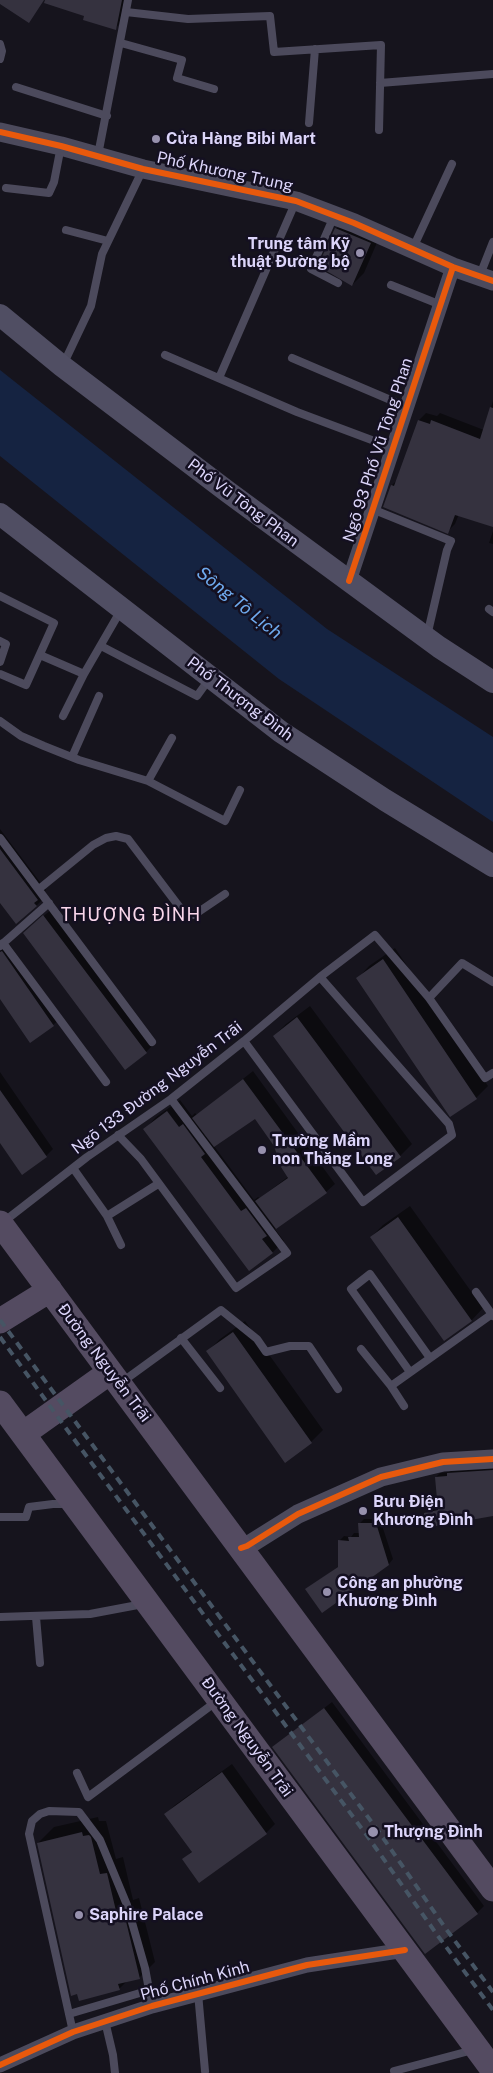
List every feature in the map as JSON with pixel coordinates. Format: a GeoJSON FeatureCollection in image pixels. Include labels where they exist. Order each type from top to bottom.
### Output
{"type":"FeatureCollection","features":[{"type":"Feature","properties":{"kind":"main road","name":"Phố Vũ Tông Phan"},"geometry":{"type":"LineString","coordinates":[[0,315],[62,366],[228,492],[426,638],[493,682]]}},
{"type":"Feature","properties":{"kind":"main road","name":"Phố Thượng Đình"},"geometry":{"type":"LineString","coordinates":[[0,514],[281,732],[385,800],[493,866]]}},
{"type":"Feature","properties":{"kind":"main road","name":"Đường Nguyễn Trãi"},"geometry":{"type":"LineString","coordinates":[[0,1224],[493,1889]]}},
{"type":"Feature","properties":{"kind":"main road"},"geometry":{"type":"LineString","coordinates":[[0,1321],[50,1290]]}},
{"type":"Feature","properties":{"kind":"main road"},"geometry":{"type":"LineString","coordinates":[[23,1434],[115,1378]]}},
{"type":"Feature","properties":{"kind":"main road","name":"Đường Nguyễn Trãi"},"geometry":{"type":"LineString","coordinates":[[0,1404],[478,2049],[492,2072]]}},
{"type":"Feature","properties":{"kind":"street","name":"Phố Khương Trung"},"geometry":{"type":"LineString","coordinates":[[0,132],[61,146],[143,169],[296,202],[486,279]]}},
{"type":"Feature","properties":{"kind":"street","name":"Ngõ 93 Phố Vũ Tông Phan"},"geometry":{"type":"LineString","coordinates":[[349,581],[453,267]]}},
{"type":"Feature","properties":{"kind":"street"},"geometry":{"type":"LineString","coordinates":[[241,1548],[298,1514],[381,1478],[443,1462],[493,1459]]}},
{"type":"Feature","properties":{"kind":"street","name":"Phố Chính Kinh"},"geometry":{"type":"LineString","coordinates":[[0,2065],[73,2032],[152,2006],[307,1965],[405,1950]]}},
{"type":"Feature","properties":{"kind":"lane"},"geometry":{"type":"LineString","coordinates":[[98,156],[128,0]]}},
{"type":"Feature","properties":{"kind":"lane"},"geometry":{"type":"LineString","coordinates":[[126,12],[188,19],[270,16],[274,52],[381,45],[378,130]]}},
{"type":"Feature","properties":{"kind":"lane"},"geometry":{"type":"LineString","coordinates":[[121,43],[182,60],[177,78],[214,89]]}},
{"type":"Feature","properties":{"kind":"lane"},"geometry":{"type":"LineString","coordinates":[[0,44],[2,51],[0,59]]}},
{"type":"Feature","properties":{"kind":"lane"},"geometry":{"type":"LineString","coordinates":[[309,123],[315,49]]}},
{"type":"Feature","properties":{"kind":"lane"},"geometry":{"type":"LineString","coordinates":[[380,83],[493,74]]}},
{"type":"Feature","properties":{"kind":"lane"},"geometry":{"type":"LineString","coordinates":[[16,87],[107,116]]}},
{"type":"Feature","properties":{"kind":"lane"},"geometry":{"type":"LineString","coordinates":[[6,188],[49,193],[54,182],[61,146]]}},
{"type":"Feature","properties":{"kind":"lane"},"geometry":{"type":"LineString","coordinates":[[413,248],[452,164]]}},
{"type":"Feature","properties":{"kind":"lane"},"geometry":{"type":"LineString","coordinates":[[62,366],[92,306],[102,254],[143,169]]}},
{"type":"Feature","properties":{"kind":"lane"},"geometry":{"type":"LineString","coordinates":[[219,378],[296,202]]}},
{"type":"Feature","properties":{"kind":"lane"},"geometry":{"type":"LineString","coordinates":[[334,216],[311,269],[338,284]]}},
{"type":"Feature","properties":{"kind":"lane"},"geometry":{"type":"LineString","coordinates":[[66,230],[108,241]]}},
{"type":"Feature","properties":{"kind":"lane"},"geometry":{"type":"LineString","coordinates":[[486,279],[493,242]]}},
{"type":"Feature","properties":{"kind":"lane"},"geometry":{"type":"LineString","coordinates":[[392,286],[440,305]]}},
{"type":"Feature","properties":{"kind":"lane"},"geometry":{"type":"LineString","coordinates":[[165,355],[297,412],[393,448]]}},
{"type":"Feature","properties":{"kind":"lane"},"geometry":{"type":"LineString","coordinates":[[292,358],[407,407]]}},
{"type":"Feature","properties":{"kind":"lane"},"geometry":{"type":"LineString","coordinates":[[372,509],[451,541],[447,550],[426,638]]}},
{"type":"Feature","properties":{"kind":"lane"},"geometry":{"type":"LineString","coordinates":[[0,596],[54,623],[26,685],[0,674]]}},
{"type":"Feature","properties":{"kind":"lane"},"geometry":{"type":"LineString","coordinates":[[63,716],[84,674],[122,608]]}},
{"type":"Feature","properties":{"kind":"lane"},"geometry":{"type":"LineString","coordinates":[[0,642],[6,644],[0,662]]}},
{"type":"Feature","properties":{"kind":"lane"},"geometry":{"type":"LineString","coordinates":[[101,646],[197,696],[210,678]]}},
{"type":"Feature","properties":{"kind":"lane"},"geometry":{"type":"LineString","coordinates":[[40,655],[84,674]]}},
{"type":"Feature","properties":{"kind":"lane"},"geometry":{"type":"LineString","coordinates":[[72,757],[99,696]]}},
{"type":"Feature","properties":{"kind":"lane"},"geometry":{"type":"LineString","coordinates":[[0,721],[21,736],[72,757],[148,781],[225,821],[240,790]]}},
{"type":"Feature","properties":{"kind":"lane"},"geometry":{"type":"LineString","coordinates":[[148,781],[172,738]]}},
{"type":"Feature","properties":{"kind":"lane"},"geometry":{"type":"LineString","coordinates":[[39,889],[93,845],[106,838],[116,836],[128,839],[184,913],[194,915],[225,894]]}},
{"type":"Feature","properties":{"kind":"lane"},"geometry":{"type":"LineString","coordinates":[[0,838],[152,1042]]}},
{"type":"Feature","properties":{"kind":"lane"},"geometry":{"type":"LineString","coordinates":[[49,903],[2,945],[106,1082]]}},
{"type":"Feature","properties":{"kind":"lane","name":"Ngõ 133 Đường Nguyễn Trãi"},"geometry":{"type":"LineString","coordinates":[[0,1224],[118,1135],[171,1099],[320,977],[375,935],[429,998]]}},
{"type":"Feature","properties":{"kind":"lane"},"geometry":{"type":"LineString","coordinates":[[493,982],[462,963],[429,998],[485,1078],[493,1073]]}},
{"type":"Feature","properties":{"kind":"lane"},"geometry":{"type":"LineString","coordinates":[[244,1041],[363,1202],[452,1135],[449,1124],[320,977]]}},
{"type":"Feature","properties":{"kind":"lane"},"geometry":{"type":"LineString","coordinates":[[118,1135],[141,1159],[236,1288],[287,1253],[171,1099]]}},
{"type":"Feature","properties":{"kind":"lane"},"geometry":{"type":"LineString","coordinates":[[73,1168],[107,1216],[121,1245]]}},
{"type":"Feature","properties":{"kind":"lane"},"geometry":{"type":"LineString","coordinates":[[107,1216],[158,1184]]}},
{"type":"Feature","properties":{"kind":"lane"},"geometry":{"type":"LineString","coordinates":[[410,1372],[351,1288],[370,1274],[430,1358]]}},
{"type":"Feature","properties":{"kind":"lane"},"geometry":{"type":"LineString","coordinates":[[390,1386],[492,1315],[476,1292]]}},
{"type":"Feature","properties":{"kind":"lane"},"geometry":{"type":"LineString","coordinates":[[115,1378],[181,1338],[221,1310],[257,1339],[266,1352],[290,1346],[309,1346],[338,1389]]}},
{"type":"Feature","properties":{"kind":"lane"},"geometry":{"type":"LineString","coordinates":[[181,1338],[220,1388]]}},
{"type":"Feature","properties":{"kind":"lane"},"geometry":{"type":"LineString","coordinates":[[361,1349],[404,1406]]}},
{"type":"Feature","properties":{"kind":"lane"},"geometry":{"type":"LineString","coordinates":[[0,1517],[26,1517],[28,1507],[75,1504]]}},
{"type":"Feature","properties":{"kind":"lane"},"geometry":{"type":"LineString","coordinates":[[0,1617],[90,1614],[148,1603]]}},
{"type":"Feature","properties":{"kind":"lane"},"geometry":{"type":"LineString","coordinates":[[36,1617],[40,1663]]}},
{"type":"Feature","properties":{"kind":"lane"},"geometry":{"type":"LineString","coordinates":[[77,1773],[88,1797],[219,1699]]}},
{"type":"Feature","properties":{"kind":"lane"},"geometry":{"type":"LineString","coordinates":[[73,2032],[29,1834],[32,1821],[40,1814],[49,1811],[79,1812],[100,1840],[127,1905],[150,1990],[152,2006]]}},
{"type":"Feature","properties":{"kind":"lane"},"geometry":{"type":"LineString","coordinates":[[69,2014],[150,1990]]}},
{"type":"Feature","properties":{"kind":"lane"},"geometry":{"type":"LineString","coordinates":[[198,1993],[205,2071]]}},
{"type":"Feature","properties":{"kind":"lane"},"geometry":{"type":"LineString","coordinates":[[105,2021],[115,2073]]}},
{"type":"Feature","properties":{"kind":"lane"},"geometry":{"type":"LineString","coordinates":[[394,2071],[478,2049]]}},
{"type":"Feature","properties":{"kind":"water","name":"Sông Tô Lịch"},"geometry":{"type":"Polygon","coordinates":[[[0,370],[327,629],[493,737],[493,822],[279,679],[0,456],[0,370]]]}},
{"type":"Feature","properties":{"kind":"building"},"geometry":{"type":"Polygon","coordinates":[[[0,0],[44,0],[29,23],[0,4],[0,0]]]}},
{"type":"Feature","properties":{"kind":"building"},"geometry":{"type":"Polygon","coordinates":[[[45,0],[122,0],[116,30],[83,20],[84,16],[44,3],[45,0]]]}},
{"type":"Feature","properties":{"kind":"building","name":"Trung tâm Kỹ thuật Đường bộ"},"geometry":{"type":"Polygon","coordinates":[[[335,228],[371,243],[352,286],[318,266],[335,228]]]}},
{"type":"Feature","properties":{"kind":"building"},"geometry":{"type":"Polygon","coordinates":[[[490,407],[493,408],[493,527],[455,515],[448,534],[383,507],[391,485],[394,486],[418,420],[430,424],[431,420],[480,439],[490,407]]]}},
{"type":"Feature","properties":{"kind":"building"},"geometry":{"type":"Polygon","coordinates":[[[0,849],[38,900],[34,903],[37,906],[16,924],[0,903],[0,849]]]}},
{"type":"Feature","properties":{"kind":"building"},"geometry":{"type":"Polygon","coordinates":[[[43,915],[147,1053],[125,1070],[23,933],[43,915]]]}},
{"type":"Feature","properties":{"kind":"building"},"geometry":{"type":"Polygon","coordinates":[[[2,951],[54,1026],[30,1043],[0,999],[0,952],[2,951]]]}},
{"type":"Feature","properties":{"kind":"building"},"geometry":{"type":"Polygon","coordinates":[[[383,959],[477,1099],[450,1117],[356,978],[383,959]]]}},
{"type":"Feature","properties":{"kind":"building"},"geometry":{"type":"Polygon","coordinates":[[[297,1017],[401,1157],[376,1175],[273,1036],[297,1017]]]}},
{"type":"Feature","properties":{"kind":"building"},"geometry":{"type":"Polygon","coordinates":[[[243,1079],[327,1193],[276,1229],[255,1201],[288,1178],[281,1167],[274,1146],[255,1119],[214,1147],[192,1118],[243,1079]]]}},
{"type":"Feature","properties":{"kind":"building"},"geometry":{"type":"Polygon","coordinates":[[[0,1090],[47,1157],[22,1175],[0,1143],[0,1090]]]}},
{"type":"Feature","properties":{"kind":"building"},"geometry":{"type":"Polygon","coordinates":[[[167,1111],[179,1127],[183,1124],[205,1154],[201,1157],[241,1211],[246,1208],[267,1236],[262,1239],[273,1253],[249,1271],[143,1129],[167,1111]]]}},
{"type":"Feature","properties":{"kind":"building"},"geometry":{"type":"Polygon","coordinates":[[[398,1217],[472,1321],[444,1341],[370,1237],[398,1217]]]}},
{"type":"Feature","properties":{"kind":"building"},"geometry":{"type":"Polygon","coordinates":[[[233,1332],[312,1443],[285,1463],[206,1351],[233,1332]]]}},
{"type":"Feature","properties":{"kind":"building"},"geometry":{"type":"Polygon","coordinates":[[[493,1470],[493,1516],[425,1528],[424,1513],[438,1510],[435,1477],[447,1476],[447,1473],[493,1470]]]}},
{"type":"Feature","properties":{"kind":"building"},"geometry":{"type":"Polygon","coordinates":[[[358,1523],[376,1523],[389,1565],[322,1613],[305,1589],[338,1567],[338,1540],[349,1541],[348,1537],[359,1537],[358,1523]]]}},
{"type":"Feature","properties":{"kind":"building"},"geometry":{"type":"Polygon","coordinates":[[[324,1708],[478,1914],[425,1954],[272,1747],[324,1708]]]}},
{"type":"Feature","properties":{"kind":"building"},"geometry":{"type":"Polygon","coordinates":[[[222,1772],[267,1834],[199,1883],[182,1859],[192,1852],[164,1814],[222,1772]]]}},
{"type":"Feature","properties":{"kind":"building","name":"Saphire Palace"},"geometry":{"type":"Polygon","coordinates":[[[82,1832],[83,1836],[89,1835],[91,1837],[100,1874],[107,1873],[117,1915],[124,1913],[140,1979],[118,1984],[120,1990],[79,2001],[77,1994],[71,1996],[37,1843],[82,1832]]]}},
{"type":"Feature","properties":{"kind":"railway"},"geometry":{"type":"LineString","coordinates":[[0,1320],[379,1832],[446,1929],[493,1992]]}},
{"type":"Feature","properties":{"kind":"railway"},"geometry":{"type":"LineString","coordinates":[[0,1337],[493,2010]]}},
{"type":"Feature","properties":{"kind":"cycle path"},"geometry":{"type":"LineString","coordinates":[[0,132],[61,146],[143,169],[296,201],[354,223],[453,267],[493,281]]}},
{"type":"Feature","properties":{"kind":"cycle path"},"geometry":{"type":"LineString","coordinates":[[349,581],[453,267]]}},
{"type":"Feature","properties":{"kind":"cycle path"},"geometry":{"type":"LineString","coordinates":[[241,1548],[298,1514],[381,1477],[443,1462],[493,1459]]}},
{"type":"Feature","properties":{"kind":"cycle path"},"geometry":{"type":"LineString","coordinates":[[0,2065],[73,2032],[152,2006],[307,1965],[405,1950]]}},
{"type":"Feature","properties":{"kind":"place","name":"Cửa Hàng Bibi Mart"},"geometry":{"type":"Point","coordinates":[156,139]}},
{"type":"Feature","properties":{"kind":"place","name":"Trung tâm Kỹ thuật Đường bộ"},"geometry":{"type":"Point","coordinates":[360,253]}},
{"type":"Feature","properties":{"kind":"place","name":"Trường Mầm non Thăng Long"},"geometry":{"type":"Point","coordinates":[262,1150]}},
{"type":"Feature","properties":{"kind":"place","name":"Bưu Điện Khương Đình"},"geometry":{"type":"Point","coordinates":[363,1511]}},
{"type":"Feature","properties":{"kind":"place","name":"Công an phường Khương Đình"},"geometry":{"type":"Point","coordinates":[327,1592]}},
{"type":"Feature","properties":{"kind":"place","name":"Thượng Đình"},"geometry":{"type":"Point","coordinates":[373,1832]}},
{"type":"Feature","properties":{"kind":"place","name":"Saphire Palace"},"geometry":{"type":"Point","coordinates":[79,1915]}},
{"type":"Feature","properties":{"kind":"district","name":"THƯỢNG ĐÌNH"},"geometry":{"type":"Point","coordinates":[131,915]}}]}
